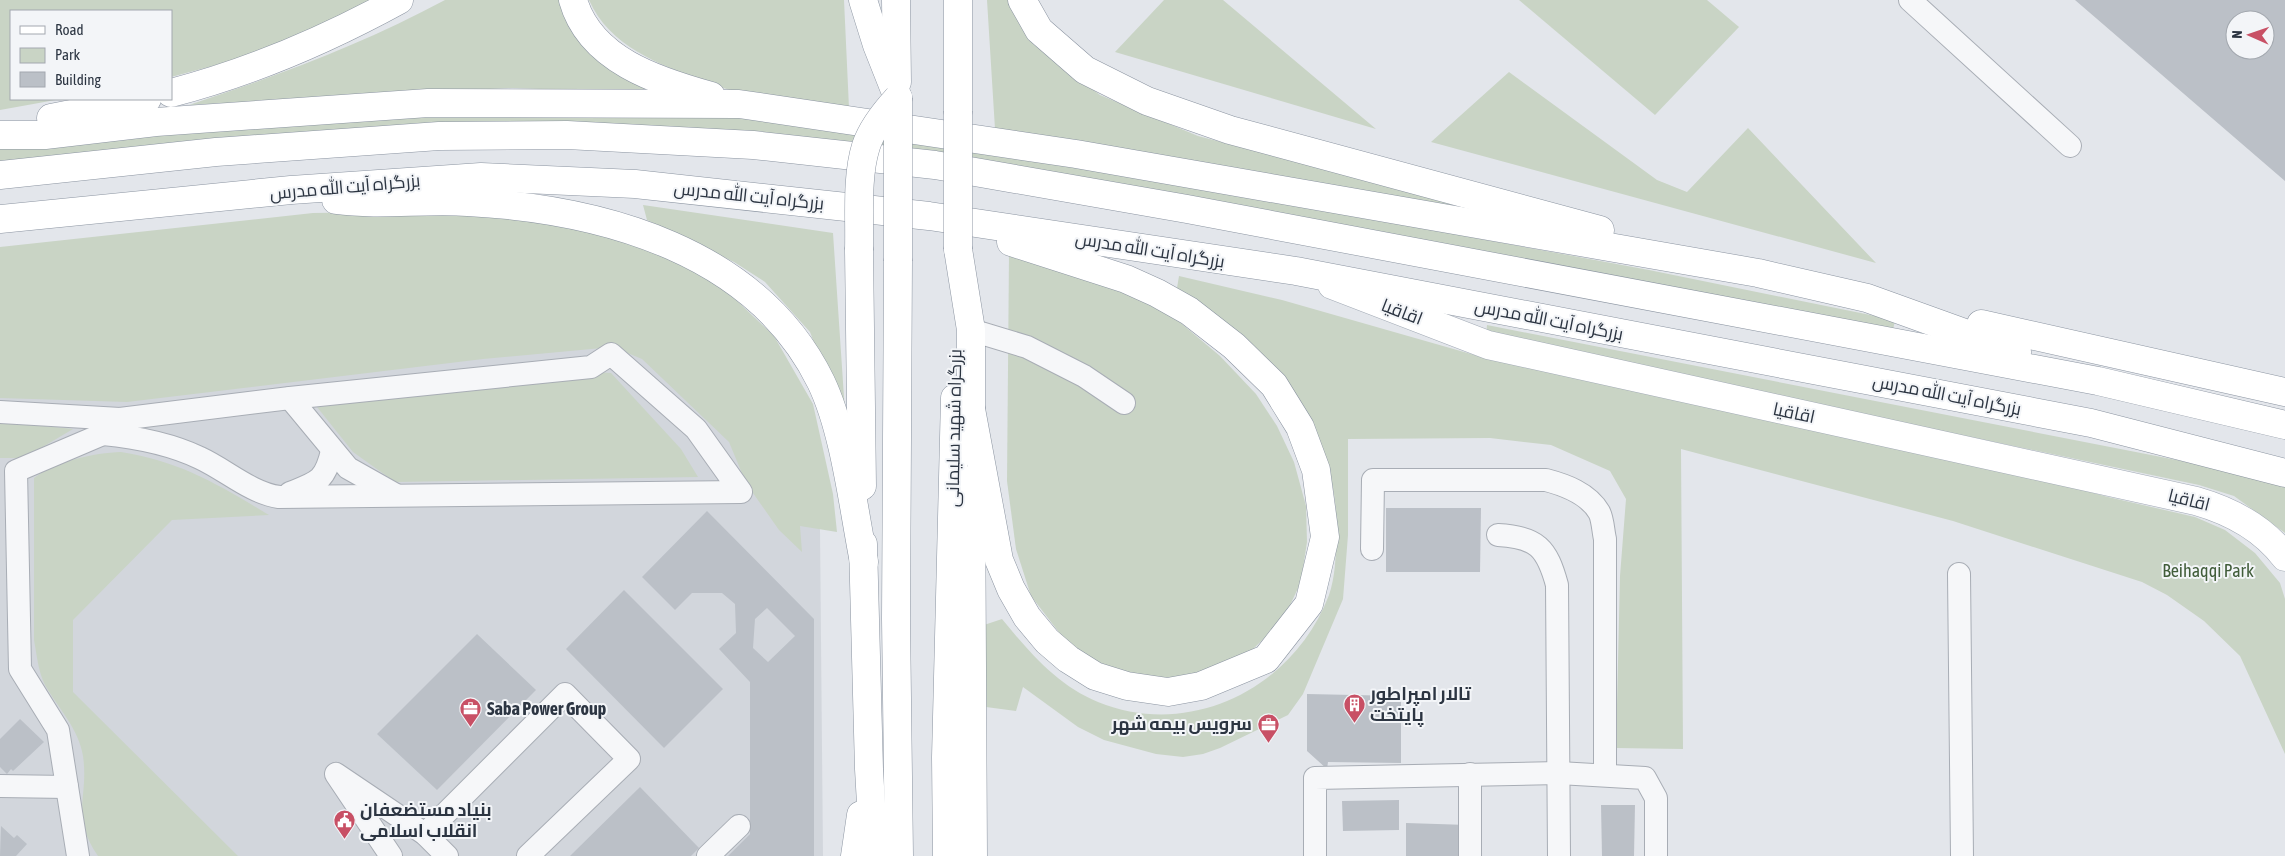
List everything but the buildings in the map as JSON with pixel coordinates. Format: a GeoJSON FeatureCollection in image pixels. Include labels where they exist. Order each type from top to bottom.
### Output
{"type":"FeatureCollection","features":[{"type":"Feature","properties":{"kind":"main road"},"geometry":{"type":"LineString","coordinates":[[172,93],[237,75],[339,32],[398,0]]}},
{"type":"Feature","properties":{"kind":"main road"},"geometry":{"type":"LineString","coordinates":[[573,0],[589,33],[606,51],[632,67],[658,78],[739,104]]}},
{"type":"Feature","properties":{"kind":"main road"},"geometry":{"type":"LineString","coordinates":[[862,0],[898,98]]}},
{"type":"Feature","properties":{"kind":"main road"},"geometry":{"type":"LineString","coordinates":[[896,0],[898,98],[896,619],[899,856]]}},
{"type":"Feature","properties":{"kind":"main road","name":"بزرگراه شهید سلیمانی"},"geometry":{"type":"LineString","coordinates":[[947,856],[946,757],[958,249],[958,0]]}},
{"type":"Feature","properties":{"kind":"main road"},"geometry":{"type":"LineString","coordinates":[[1022,0],[1039,30],[1085,70],[1147,101],[1230,130],[1758,273],[2285,392]]}},
{"type":"Feature","properties":{"kind":"main road"},"geometry":{"type":"LineString","coordinates":[[874,856],[869,769],[864,562],[859,250],[861,185],[866,146],[883,114],[898,98]]}},
{"type":"Feature","properties":{"kind":"main road"},"geometry":{"type":"LineString","coordinates":[[0,130],[142,100]]}},
{"type":"Feature","properties":{"kind":"main road"},"geometry":{"type":"LineString","coordinates":[[0,135],[46,135],[156,122],[428,102],[739,104],[1076,154],[1758,273]]}},
{"type":"Feature","properties":{"kind":"main road"},"geometry":{"type":"LineString","coordinates":[[0,175],[225,151],[439,136],[568,135],[753,145],[945,166],[1187,209],[2098,381],[2285,425]]}},
{"type":"Feature","properties":{"kind":"main road","name":"بزرگراه آیت الله مدرس"},"geometry":{"type":"LineString","coordinates":[[0,220],[291,190],[481,177],[635,184],[929,216],[1296,271],[2090,423],[2285,472]]}},
{"type":"Feature","properties":{"kind":"main road"},"geometry":{"type":"LineString","coordinates":[[291,190],[330,200],[365,204],[468,202],[545,210],[608,222],[657,238],[696,256],[744,290],[783,324],[803,352],[821,383],[836,423],[864,562]]}},
{"type":"Feature","properties":{"kind":"main road"},"geometry":{"type":"LineString","coordinates":[[929,216],[1126,279],[1157,292],[1189,311],[1226,340],[1274,385],[1300,427],[1316,470],[1325,537],[1310,604],[1266,659],[1200,686],[1168,692],[1127,686],[1095,676],[1068,659],[1047,641],[1027,617],[1011,589],[999,560],[971,409]]}},
{"type":"Feature","properties":{"kind":"main road"},"geometry":{"type":"LineString","coordinates":[[958,249],[971,330],[974,850]]}},
{"type":"Feature","properties":{"kind":"main road","name":"اقاقیا"},"geometry":{"type":"LineString","coordinates":[[1296,271],[1488,345],[2218,508],[2240,518],[2263,534],[2285,557]]}},
{"type":"Feature","properties":{"kind":"main road"},"geometry":{"type":"LineString","coordinates":[[1867,298],[2098,381]]}},
{"type":"Feature","properties":{"kind":"main road"},"geometry":{"type":"LineString","coordinates":[[855,856],[869,769]]}},
{"type":"Feature","properties":{"kind":"lane"},"geometry":{"type":"LineString","coordinates":[[1910,0],[2070,146]]}},
{"type":"Feature","properties":{"kind":"lane"},"geometry":{"type":"LineString","coordinates":[[971,330],[1027,346],[1084,376],[1124,403]]}},
{"type":"Feature","properties":{"kind":"lane"},"geometry":{"type":"LineString","coordinates":[[0,412],[120,419],[290,398],[591,367],[611,354],[696,429],[741,492],[280,497],[266,495],[193,455],[123,436],[103,434]]}},
{"type":"Feature","properties":{"kind":"lane"},"geometry":{"type":"LineString","coordinates":[[290,398],[348,468],[397,496]]}},
{"type":"Feature","properties":{"kind":"lane"},"geometry":{"type":"LineString","coordinates":[[78,856],[58,730],[20,669],[8,471],[103,434],[120,419]]}},
{"type":"Feature","properties":{"kind":"lane"},"geometry":{"type":"LineString","coordinates":[[280,497],[311,485],[320,478],[327,471],[332,451]]}},
{"type":"Feature","properties":{"kind":"lane"},"geometry":{"type":"LineString","coordinates":[[1372,549],[1373,480],[1546,480],[1566,485],[1583,496],[1599,512],[1605,539],[1605,774]]}},
{"type":"Feature","properties":{"kind":"lane"},"geometry":{"type":"LineString","coordinates":[[1498,535],[1520,536],[1534,542],[1543,551],[1553,570],[1557,585],[1559,856]]}},
{"type":"Feature","properties":{"kind":"lane"},"geometry":{"type":"LineString","coordinates":[[1959,574],[1962,856]]}},
{"type":"Feature","properties":{"kind":"lane"},"geometry":{"type":"LineString","coordinates":[[391,856],[336,774],[432,848],[565,694],[629,759],[528,856]]}},
{"type":"Feature","properties":{"kind":"lane"},"geometry":{"type":"LineString","coordinates":[[1470,774],[1470,856]]}},
{"type":"Feature","properties":{"kind":"lane"},"geometry":{"type":"LineString","coordinates":[[1315,856],[1315,778],[1470,774],[1605,774],[1645,778],[1650,785],[1656,798],[1656,856]]}},
{"type":"Feature","properties":{"kind":"lane"},"geometry":{"type":"LineString","coordinates":[[0,786],[67,787]]}},
{"type":"Feature","properties":{"kind":"lane"},"geometry":{"type":"LineString","coordinates":[[708,856],[739,826]]}},
{"type":"Feature","properties":{"kind":"shaded area"},"geometry":{"type":"Polygon","coordinates":[[[533,285],[805,457],[820,530],[823,856],[0,856],[0,289],[533,285]]]}},
{"type":"Feature","properties":{"kind":"green space"},"geometry":{"type":"Polygon","coordinates":[[[0,0],[383,0],[246,57],[172,77],[172,10],[10,10],[10,100],[55,100],[0,110],[0,0]]]}},
{"type":"Feature","properties":{"kind":"green space"},"geometry":{"type":"Polygon","coordinates":[[[445,0],[560,0],[573,32],[590,54],[678,94],[512,88],[189,105],[351,45],[445,0]]]}},
{"type":"Feature","properties":{"kind":"green space"},"geometry":{"type":"Polygon","coordinates":[[[589,0],[844,0],[849,108],[753,96],[726,89],[670,68],[637,52],[623,42],[609,30],[589,0]]]}},
{"type":"Feature","properties":{"kind":"green space"},"geometry":{"type":"Polygon","coordinates":[[[987,0],[1010,0],[1033,44],[1100,95],[1198,136],[1532,223],[995,129],[987,0]]]}},
{"type":"Feature","properties":{"kind":"green space"},"geometry":{"type":"Polygon","coordinates":[[[1164,0],[1223,0],[1376,129],[1115,52],[1164,0]]]}},
{"type":"Feature","properties":{"kind":"green space"},"geometry":{"type":"Polygon","coordinates":[[[1519,0],[1707,0],[1739,27],[1655,115],[1519,0]]]}},
{"type":"Feature","properties":{"kind":"green space"},"geometry":{"type":"Polygon","coordinates":[[[1509,72],[1657,180],[1687,192],[1748,128],[1876,263],[1431,142],[1509,72]]]}},
{"type":"Feature","properties":{"kind":"green space"},"geometry":{"type":"Polygon","coordinates":[[[657,111],[773,121],[1000,150],[1649,270],[1895,320],[1893,330],[681,128],[511,121],[421,123],[0,161],[0,146],[285,118],[657,111]]]}},
{"type":"Feature","properties":{"kind":"green space"},"geometry":{"type":"Polygon","coordinates":[[[643,205],[833,233],[846,427],[810,332],[765,282],[734,262],[647,220],[643,205]]]}},
{"type":"Feature","properties":{"kind":"green space"},"geometry":{"type":"Polygon","coordinates":[[[442,211],[524,214],[666,250],[733,297],[774,336],[813,404],[833,494],[837,532],[800,526],[802,552],[779,530],[746,483],[729,442],[642,359],[613,347],[483,359],[127,402],[0,398],[0,247],[313,213],[442,211]]]}},
{"type":"Feature","properties":{"kind":"green space"},"geometry":{"type":"Polygon","coordinates":[[[1009,254],[1117,288],[1176,319],[1220,356],[1256,394],[1277,426],[1294,462],[1306,506],[1307,542],[1301,582],[1283,620],[1251,651],[1218,670],[1172,680],[1127,674],[1097,664],[1061,635],[1031,596],[1016,549],[1007,481],[1009,254]]]}},
{"type":"Feature","properties":{"kind":"green space","name":"Beihaqqi Park"},"geometry":{"type":"Polygon","coordinates":[[[1179,276],[1282,300],[1478,356],[1594,382],[1878,434],[2108,497],[2195,517],[2225,530],[2255,553],[2280,583],[2285,599],[2285,754],[2240,656],[2204,621],[2167,595],[2142,582],[1953,521],[1681,449],[1683,749],[1616,748],[1620,576],[1626,499],[1610,471],[1551,445],[1490,438],[1348,439],[1348,535],[1343,599],[1303,694],[1288,715],[1220,748],[1203,754],[1183,757],[1156,754],[1104,740],[1078,727],[1023,687],[1016,711],[986,707],[984,625],[1002,619],[1045,667],[1083,695],[1098,702],[1133,712],[1169,714],[1203,709],[1236,697],[1265,679],[1291,656],[1313,628],[1329,595],[1335,567],[1336,522],[1334,496],[1328,472],[1200,302],[1177,288],[1179,276]]]}},
{"type":"Feature","properties":{"kind":"green space"},"geometry":{"type":"Polygon","coordinates":[[[1487,325],[2233,471],[2285,487],[2285,533],[2234,496],[2199,485],[1486,335],[1487,325]]]}},
{"type":"Feature","properties":{"kind":"green space"},"geometry":{"type":"Polygon","coordinates":[[[595,372],[611,373],[681,449],[698,477],[395,482],[353,452],[317,407],[595,372]]]}},
{"type":"Feature","properties":{"kind":"green space"},"geometry":{"type":"Polygon","coordinates":[[[0,421],[73,429],[24,458],[0,458],[0,421]]]}},
{"type":"Feature","properties":{"kind":"green space"},"geometry":{"type":"Polygon","coordinates":[[[121,452],[162,461],[181,468],[216,484],[269,515],[172,520],[73,620],[73,692],[238,856],[98,856],[85,829],[82,806],[84,771],[81,746],[73,728],[45,685],[38,663],[34,640],[34,478],[53,467],[76,459],[121,452]]]}},
{"type":"Feature","properties":{"kind":"place","name":"تالار امپراطور پایتخت"},"geometry":{"type":"Point","coordinates":[1354,723]}},
{"type":"Feature","properties":{"kind":"place","name":"Saba Power Group"},"geometry":{"type":"Point","coordinates":[471,728]}},
{"type":"Feature","properties":{"kind":"place","name":"سرویس بیمه شهر"},"geometry":{"type":"Point","coordinates":[1268,743]}},
{"type":"Feature","properties":{"kind":"place","name":"بنیاد مستضعفان انقلاب اسلامی"},"geometry":{"type":"Point","coordinates":[344,839]}}]}
